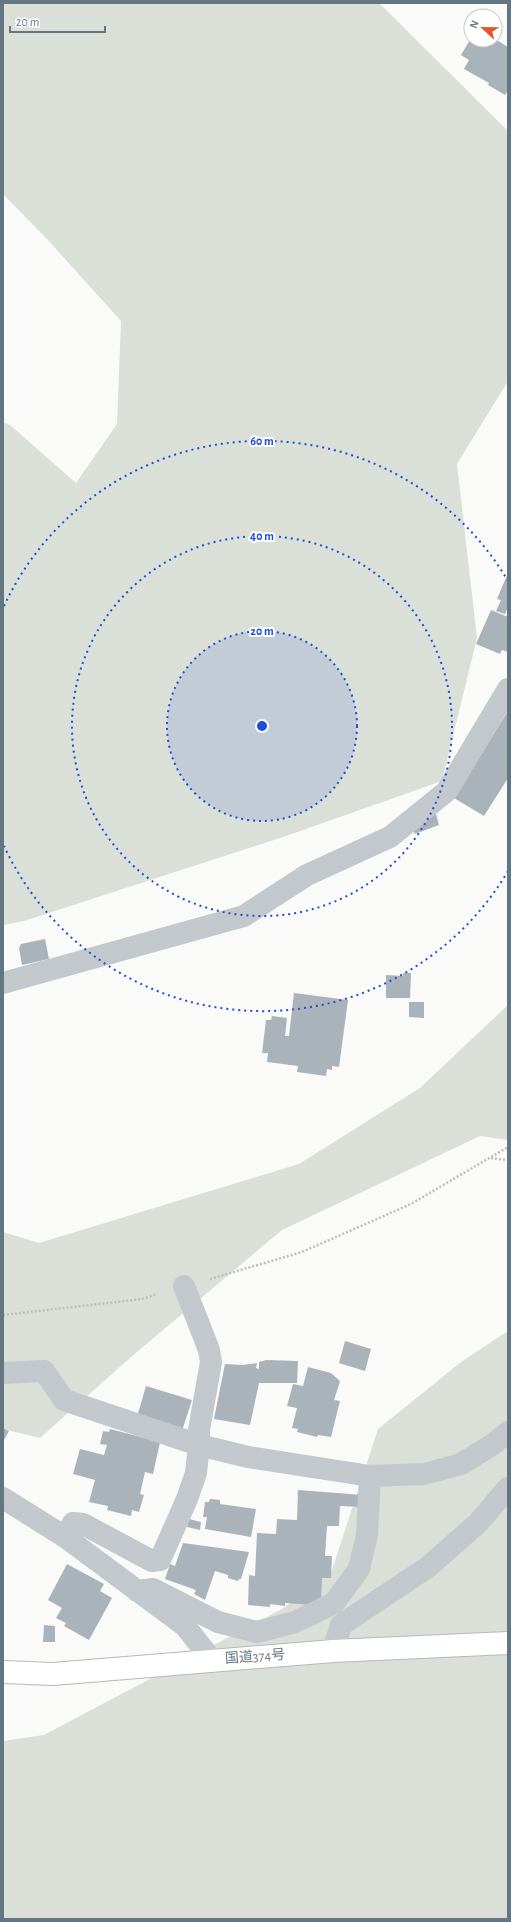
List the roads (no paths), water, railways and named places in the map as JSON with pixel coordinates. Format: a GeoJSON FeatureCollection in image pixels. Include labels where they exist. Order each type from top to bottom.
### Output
{"type":"FeatureCollection","features":[{"type":"Feature","properties":{"kind":"highway","name":"国道374号"},"geometry":{"type":"LineString","coordinates":[[3,1672],[53,1674],[333,1651],[508,1643]]}},
{"type":"Feature","properties":{"kind":"street"},"geometry":{"type":"LineString","coordinates":[[3,983],[244,916],[307,875],[390,837],[447,791],[508,689]]}},
{"type":"Feature","properties":{"kind":"street"},"geometry":{"type":"LineString","coordinates":[[65,1537],[73,1523],[83,1524],[152,1561],[160,1560],[196,1473],[199,1430],[211,1362],[209,1350],[184,1286]]}},
{"type":"Feature","properties":{"kind":"street"},"geometry":{"type":"LineString","coordinates":[[3,1373],[44,1371],[64,1400],[199,1445],[248,1457],[370,1476],[424,1474],[461,1464],[492,1445],[508,1432]]}},
{"type":"Feature","properties":{"kind":"street"},"geometry":{"type":"LineString","coordinates":[[137,1590],[153,1589],[218,1622],[257,1632],[295,1622],[334,1603],[359,1569],[367,1535],[370,1476]]}},
{"type":"Feature","properties":{"kind":"street"},"geometry":{"type":"LineString","coordinates":[[333,1651],[341,1625],[428,1567],[478,1523],[508,1488]]}},
{"type":"Feature","properties":{"kind":"street"},"geometry":{"type":"LineString","coordinates":[[3,1498],[65,1537],[185,1626],[212,1660]]}}]}
